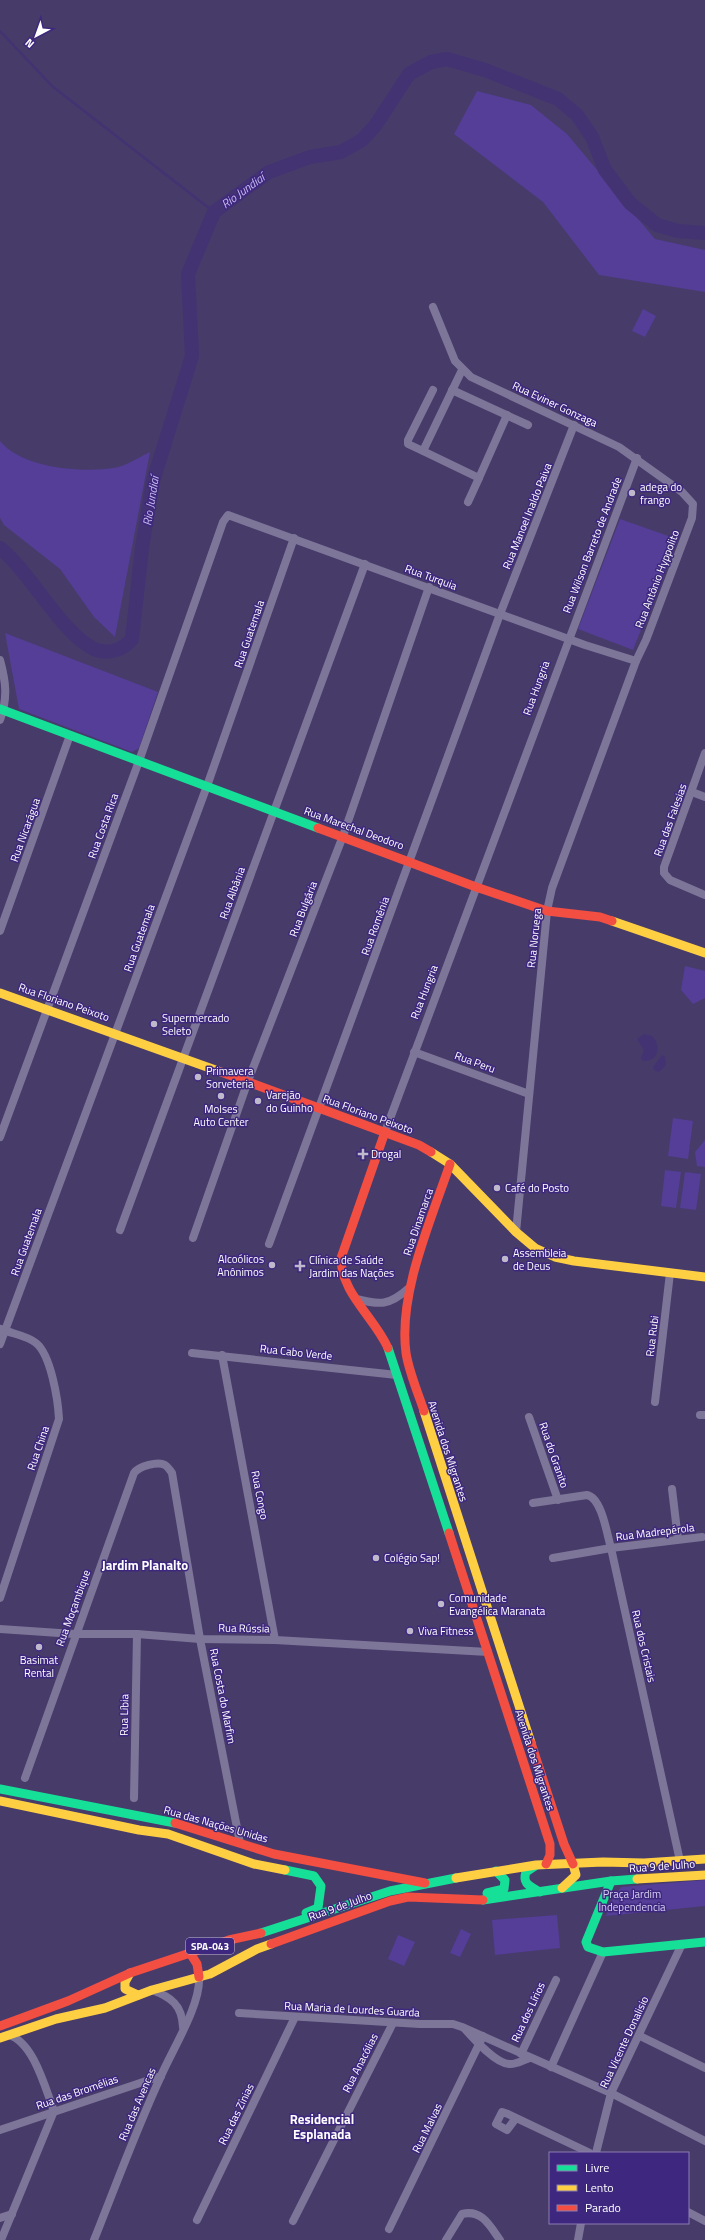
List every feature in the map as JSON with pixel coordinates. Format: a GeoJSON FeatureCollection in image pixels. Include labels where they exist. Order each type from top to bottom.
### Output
{"type":"FeatureCollection","features":[{"type":"Feature","properties":{"kind":"street","name":"Rua Eviner Gonzaga"},"geometry":{"type":"LineString","coordinates":[[433,307],[455,361],[462,370],[471,377],[574,425],[637,458],[682,492],[693,503]]}},
{"type":"Feature","properties":{"kind":"street"},"geometry":{"type":"LineString","coordinates":[[423,451],[462,370]]}},
{"type":"Feature","properties":{"kind":"street"},"geometry":{"type":"LineString","coordinates":[[432,390],[408,440],[408,444],[479,478]]}},
{"type":"Feature","properties":{"kind":"street"},"geometry":{"type":"LineString","coordinates":[[452,390],[528,425]]}},
{"type":"Feature","properties":{"kind":"street"},"geometry":{"type":"LineString","coordinates":[[468,502],[507,415]]}},
{"type":"Feature","properties":{"kind":"street","name":"Rua Manoel Inaldo Paiva"},"geometry":{"type":"LineString","coordinates":[[500,614],[574,425]]}},
{"type":"Feature","properties":{"kind":"street","name":"Rua Wilson Barreto de Andrade"},"geometry":{"type":"LineString","coordinates":[[568,639],[637,458]]}},
{"type":"Feature","properties":{"kind":"street","name":"Rua Antônio Hyppolito"},"geometry":{"type":"LineString","coordinates":[[636,661],[646,640],[692,518],[693,503]]}},
{"type":"Feature","properties":{"kind":"street","name":"Rua Turquia"},"geometry":{"type":"LineString","coordinates":[[223,522],[228,515],[232,515],[568,639],[636,661]]}},
{"type":"Feature","properties":{"kind":"street","name":"Rua Costa Rica"},"geometry":{"type":"LineString","coordinates":[[0,1138],[139,761],[223,522]]}},
{"type":"Feature","properties":{"kind":"street","name":"Rua Guatemala"},"geometry":{"type":"LineString","coordinates":[[0,1344],[2,1330],[116,1033],[208,786],[294,538]]}},
{"type":"Feature","properties":{"kind":"street","name":"Rua Albânia"},"geometry":{"type":"LineString","coordinates":[[120,1230],[364,564]]}},
{"type":"Feature","properties":{"kind":"street","name":"Rua Bulgária"},"geometry":{"type":"LineString","coordinates":[[193,1238],[248,1081],[343,836],[429,587]]}},
{"type":"Feature","properties":{"kind":"street","name":"Rua Romênia"},"geometry":{"type":"LineString","coordinates":[[269,1244],[411,862],[500,614]]}},
{"type":"Feature","properties":{"kind":"street","name":"Rua Hungria"},"geometry":{"type":"LineString","coordinates":[[355,1299],[342,1274],[341,1258],[414,1052],[568,639]]}},
{"type":"Feature","properties":{"kind":"street"},"geometry":{"type":"LineString","coordinates":[[0,660],[6,681],[0,720]]}},
{"type":"Feature","properties":{"kind":"street","name":"Rua Noruega"},"geometry":{"type":"LineString","coordinates":[[516,1232],[548,911],[552,888],[636,661]]}},
{"type":"Feature","properties":{"kind":"street","name":"Rua Marechal Deodoro"},"geometry":{"type":"LineString","coordinates":[[2,709],[476,887],[548,911],[600,917],[705,953]]}},
{"type":"Feature","properties":{"kind":"street","name":"Rua Nicarágua"},"geometry":{"type":"LineString","coordinates":[[0,931],[70,735]]}},
{"type":"Feature","properties":{"kind":"street","name":"Rua das Falesias"},"geometry":{"type":"LineString","coordinates":[[705,753],[664,867],[664,873],[670,880],[705,895]]}},
{"type":"Feature","properties":{"kind":"street"},"geometry":{"type":"LineString","coordinates":[[692,792],[705,796]]}},
{"type":"Feature","properties":{"kind":"street","name":"Rua Floriano Peixoto"},"geometry":{"type":"LineString","coordinates":[[0,993],[116,1033],[420,1145],[450,1164],[516,1232],[535,1248],[555,1257],[705,1277]]}},
{"type":"Feature","properties":{"kind":"street","name":"Rua Peru"},"geometry":{"type":"LineString","coordinates":[[414,1052],[529,1094]]}},
{"type":"Feature","properties":{"kind":"street","name":"Rua Dinamarca"},"geometry":{"type":"LineString","coordinates":[[408,1288],[450,1164]]}},
{"type":"Feature","properties":{"kind":"street","name":"Rua Rubi"},"geometry":{"type":"LineString","coordinates":[[655,1402],[670,1273]]}},
{"type":"Feature","properties":{"kind":"street"},"geometry":{"type":"LineString","coordinates":[[355,1299],[370,1303],[386,1302],[397,1298],[408,1288]]}},
{"type":"Feature","properties":{"kind":"street","name":"Avenida dos Migrantes"},"geometry":{"type":"LineString","coordinates":[[408,1288],[404,1321],[406,1354],[442,1472],[564,1844],[573,1864]]}},
{"type":"Feature","properties":{"kind":"street","name":"Avenida dos Migrantes"},"geometry":{"type":"LineString","coordinates":[[355,1299],[385,1341],[397,1375],[550,1844],[550,1855],[546,1864]]}},
{"type":"Feature","properties":{"kind":"street","name":"Rua China"},"geometry":{"type":"LineString","coordinates":[[0,1598],[59,1419],[57,1396],[46,1356],[36,1343],[27,1338],[2,1330]]}},
{"type":"Feature","properties":{"kind":"street","name":"Rua Cabo Verde"},"geometry":{"type":"LineString","coordinates":[[192,1353],[222,1355],[397,1375]]}},
{"type":"Feature","properties":{"kind":"street","name":"Rua Congo"},"geometry":{"type":"LineString","coordinates":[[222,1355],[275,1640]]}},
{"type":"Feature","properties":{"kind":"street","name":"Rua do Granito"},"geometry":{"type":"LineString","coordinates":[[529,1417],[558,1500]]}},
{"type":"Feature","properties":{"kind":"street","name":"Rua Moçambique"},"geometry":{"type":"LineString","coordinates":[[24,1778],[74,1634],[134,1473],[140,1468],[160,1464]]}},
{"type":"Feature","properties":{"kind":"street","name":"Rua Costa do Marfim"},"geometry":{"type":"LineString","coordinates":[[160,1464],[165,1465],[172,1473],[200,1639],[240,1843]]}},
{"type":"Feature","properties":{"kind":"street"},"geometry":{"type":"LineString","coordinates":[[429,1473],[437,1480],[442,1472]]}},
{"type":"Feature","properties":{"kind":"street"},"geometry":{"type":"LineString","coordinates":[[672,1489],[678,1539]]}},
{"type":"Feature","properties":{"kind":"street"},"geometry":{"type":"LineString","coordinates":[[439,1501],[442,1496],[446,1495],[452,1501]]}},
{"type":"Feature","properties":{"kind":"street","name":"Rua dos Cristais"},"geometry":{"type":"LineString","coordinates":[[533,1503],[587,1495],[595,1499],[611,1548],[680,1861]]}},
{"type":"Feature","properties":{"kind":"street","name":"Rua Madrepérola"},"geometry":{"type":"LineString","coordinates":[[552,1558],[611,1548],[702,1537]]}},
{"type":"Feature","properties":{"kind":"street","name":"Avenida dos Migrantes"},"geometry":{"type":"LineString","coordinates":[[451,1538],[459,1539],[462,1542],[483,1608],[490,1618]]}},
{"type":"Feature","properties":{"kind":"street","name":"Rua Rússia"},"geometry":{"type":"LineString","coordinates":[[0,1629],[74,1634],[137,1634],[200,1639],[275,1640],[488,1652]]}},
{"type":"Feature","properties":{"kind":"street","name":"Rua Líbia"},"geometry":{"type":"LineString","coordinates":[[134,1798],[137,1634]]}},
{"type":"Feature","properties":{"kind":"street","name":"Avenida dos Migrantes"},"geometry":{"type":"LineString","coordinates":[[491,1663],[494,1658],[500,1661],[515,1706],[522,1714]]}},
{"type":"Feature","properties":{"kind":"street","name":"Rua das Nações Unidas"},"geometry":{"type":"LineString","coordinates":[[0,1789],[180,1824],[274,1854],[425,1883]]}},
{"type":"Feature","properties":{"kind":"street","name":"Rua das Nações Unidas"},"geometry":{"type":"LineString","coordinates":[[0,1801],[139,1830],[168,1834],[254,1864],[314,1876],[322,1890],[318,1908],[272,1928]]}},
{"type":"Feature","properties":{"kind":"street","name":"Rua 9 de Julho"},"geometry":{"type":"LineString","coordinates":[[0,2026],[68,2001],[87,1991],[130,1973],[229,1940],[254,1936],[272,1928],[390,1891],[425,1883],[536,1865],[705,1859]]}},
{"type":"Feature","properties":{"kind":"street"},"geometry":{"type":"LineString","coordinates":[[637,1879],[644,1875],[672,1871],[681,1866],[680,1861]]}},
{"type":"Feature","properties":{"kind":"street"},"geometry":{"type":"LineString","coordinates":[[558,1890],[573,1881],[577,1876],[576,1867],[573,1864]]}},
{"type":"Feature","properties":{"kind":"street"},"geometry":{"type":"LineString","coordinates":[[536,1865],[523,1876],[526,1884],[540,1892]]}},
{"type":"Feature","properties":{"kind":"street"},"geometry":{"type":"LineString","coordinates":[[408,1897],[421,1892],[473,1894],[499,1891],[504,1889],[505,1880],[496,1871]]}},
{"type":"Feature","properties":{"kind":"street","name":"Rua 9 de Julho"},"geometry":{"type":"LineString","coordinates":[[4,2037],[56,2019],[100,2009],[152,1990],[210,1974],[257,1949],[390,1901],[408,1897],[490,1900],[611,1881],[705,1875]]}},
{"type":"Feature","properties":{"kind":"street"},"geometry":{"type":"LineString","coordinates":[[611,1881],[586,1942],[588,1947],[604,1952],[705,1942]]}},
{"type":"Feature","properties":{"kind":"street","name":"Rua Vicente Donalisio"},"geometry":{"type":"LineString","coordinates":[[596,2152],[611,2094],[640,2036],[682,1944]]}},
{"type":"Feature","properties":{"kind":"street"},"geometry":{"type":"LineString","coordinates":[[551,2067],[604,1952]]}},
{"type":"Feature","properties":{"kind":"street"},"geometry":{"type":"LineString","coordinates":[[190,1953],[198,1964],[199,1977]]}},
{"type":"Feature","properties":{"kind":"street"},"geometry":{"type":"LineString","coordinates":[[130,1973],[125,1982],[125,1989],[138,1995]]}},
{"type":"Feature","properties":{"kind":"street","name":"Rua das Avencas"},"geometry":{"type":"LineString","coordinates":[[94,2240],[161,2076],[183,2029],[198,1989],[199,1977]]}},
{"type":"Feature","properties":{"kind":"street","name":"Rua dos Lírios"},"geometry":{"type":"LineString","coordinates":[[521,2054],[556,1980]]}},
{"type":"Feature","properties":{"kind":"street"},"geometry":{"type":"LineString","coordinates":[[152,1990],[174,2001],[183,2016],[183,2029]]}},
{"type":"Feature","properties":{"kind":"street","name":"Rua Maria de Lourdes Guarda"},"geometry":{"type":"LineString","coordinates":[[239,2013],[393,2023],[453,2024],[611,2094],[705,2141]]}},
{"type":"Feature","properties":{"kind":"street","name":"Rua das Zínias"},"geometry":{"type":"LineString","coordinates":[[197,2220],[295,2017]]}},
{"type":"Feature","properties":{"kind":"street","name":"Rua Anacólias"},"geometry":{"type":"LineString","coordinates":[[293,2221],[393,2023]]}},
{"type":"Feature","properties":{"kind":"street"},"geometry":{"type":"LineString","coordinates":[[462,2027],[479,2045],[508,2064],[530,2058]]}},
{"type":"Feature","properties":{"kind":"street","name":"Rua Malvas"},"geometry":{"type":"LineString","coordinates":[[390,2229],[483,2036]]}},
{"type":"Feature","properties":{"kind":"street"},"geometry":{"type":"LineString","coordinates":[[640,2036],[705,2068]]}},
{"type":"Feature","properties":{"kind":"street"},"geometry":{"type":"LineString","coordinates":[[1,2240],[54,2111],[28,2050],[18,2040],[4,2037]]}},
{"type":"Feature","properties":{"kind":"street","name":"Rua das Bromélias"},"geometry":{"type":"LineString","coordinates":[[0,2130],[161,2076]]}},
{"type":"Feature","properties":{"kind":"street"},"geometry":{"type":"LineString","coordinates":[[516,2118],[588,2152]]}},
{"type":"Feature","properties":{"kind":"street"},"geometry":{"type":"LineString","coordinates":[[446,2240],[462,2214],[470,2212],[480,2214],[500,2240]]}},
{"type":"Feature","properties":{"kind":"street"},"geometry":{"type":"LineString","coordinates":[[689,2213],[705,2221]]}},
{"type":"Feature","properties":{"kind":"street"},"geometry":{"type":"LineString","coordinates":[[0,2218],[12,2214]]}},
{"type":"Feature","properties":{"kind":"street"},"geometry":{"type":"LineString","coordinates":[[578,2240],[581,2224]]}},
{"type":"Feature","properties":{"kind":"green space"},"geometry":{"type":"Polygon","coordinates":[[[477,91],[531,105],[567,134],[655,239],[705,250],[705,292],[599,275],[543,202],[454,134],[477,91]]]}},
{"type":"Feature","properties":{"kind":"green space"},"geometry":{"type":"Polygon","coordinates":[[[643,309],[656,316],[645,337],[632,331],[643,309]]]}},
{"type":"Feature","properties":{"kind":"green space"},"geometry":{"type":"Polygon","coordinates":[[[0,441],[10,450],[22,457],[37,463],[69,469],[85,470],[118,467],[150,452],[115,637],[94,617],[60,569],[4,525],[0,518],[0,441]]]}},
{"type":"Feature","properties":{"kind":"green space"},"geometry":{"type":"Polygon","coordinates":[[[620,519],[677,539],[633,650],[578,629],[620,519]]]}},
{"type":"Feature","properties":{"kind":"green space"},"geometry":{"type":"Polygon","coordinates":[[[5,633],[158,692],[139,748],[132,752],[19,709],[5,633]]]}},
{"type":"Feature","properties":{"kind":"green space"},"geometry":{"type":"Polygon","coordinates":[[[685,966],[705,971],[705,998],[693,1004],[681,990],[685,966]]]}},
{"type":"Feature","properties":{"kind":"green space"},"geometry":{"type":"Polygon","coordinates":[[[673,1118],[693,1121],[688,1159],[668,1156],[673,1118]]]}},
{"type":"Feature","properties":{"kind":"green space"},"geometry":{"type":"Polygon","coordinates":[[[705,1140],[705,1167],[697,1166],[695,1152],[705,1140]]]}},
{"type":"Feature","properties":{"kind":"green space"},"geometry":{"type":"Polygon","coordinates":[[[665,1170],[681,1172],[676,1208],[661,1206],[665,1170]]]}},
{"type":"Feature","properties":{"kind":"green space"},"geometry":{"type":"Polygon","coordinates":[[[685,1172],[701,1174],[696,1210],[680,1208],[685,1172]]]}},
{"type":"Feature","properties":{"kind":"green space","name":"Praça Jardim Independencia"},"geometry":{"type":"Polygon","coordinates":[[[705,1880],[705,1906],[606,1916],[612,1900],[621,1887],[705,1880]]]}},
{"type":"Feature","properties":{"kind":"green space"},"geometry":{"type":"Polygon","coordinates":[[[557,1915],[560,1948],[495,1955],[492,1920],[557,1915]]]}},
{"type":"Feature","properties":{"kind":"green space"},"geometry":{"type":"Polygon","coordinates":[[[461,1929],[471,1934],[460,1957],[450,1953],[461,1929]]]}},
{"type":"Feature","properties":{"kind":"green space"},"geometry":{"type":"Polygon","coordinates":[[[398,1935],[415,1942],[404,1966],[388,1959],[398,1935]]]}},
{"type":"Feature","properties":{"kind":"shaded area"},"geometry":{"type":"Polygon","coordinates":[[[644,1034],[652,1036],[658,1049],[655,1056],[648,1061],[643,1061],[641,1058],[644,1050],[637,1039],[644,1034]]]}},
{"type":"Feature","properties":{"kind":"shaded area"},"geometry":{"type":"Polygon","coordinates":[[[662,1055],[665,1057],[666,1065],[659,1072],[654,1070],[653,1067],[662,1055]]]}},
{"type":"Feature","properties":{"kind":"waterway"},"geometry":{"type":"LineString","coordinates":[[0,31],[52,86],[214,212]]}},
{"type":"Feature","properties":{"kind":"waterway","name":"Rio Jundiaí"},"geometry":{"type":"LineString","coordinates":[[0,548],[23,572],[69,630],[82,641],[94,649],[105,652],[120,649],[132,639],[142,548],[153,481],[192,356],[188,274],[214,212],[269,172],[310,157],[341,152],[362,140],[375,126],[409,74],[431,62],[447,59],[485,70],[558,99],[577,115],[592,137],[605,170],[630,203],[657,225],[678,231],[705,233]]}},
{"type":"Feature","properties":{"kind":"traffic: fast"},"geometry":{"type":"LineString","coordinates":[[0,709],[318,828]]}},
{"type":"Feature","properties":{"kind":"traffic: fast"},"geometry":{"type":"LineString","coordinates":[[388,1348],[449,1533]]}},
{"type":"Feature","properties":{"kind":"traffic: fast"},"geometry":{"type":"LineString","coordinates":[[0,1789],[175,1823]]}},
{"type":"Feature","properties":{"kind":"traffic: fast"},"geometry":{"type":"LineString","coordinates":[[535,1866],[526,1872],[525,1879],[530,1886],[540,1892]]}},
{"type":"Feature","properties":{"kind":"traffic: fast"},"geometry":{"type":"LineString","coordinates":[[285,1870],[314,1876],[321,1886],[318,1908],[306,1913]]}},
{"type":"Feature","properties":{"kind":"traffic: fast"},"geometry":{"type":"LineString","coordinates":[[487,1893],[504,1889],[505,1880],[496,1871]]}},
{"type":"Feature","properties":{"kind":"traffic: fast"},"geometry":{"type":"LineString","coordinates":[[261,1933],[390,1891],[456,1878]]}},
{"type":"Feature","properties":{"kind":"traffic: fast"},"geometry":{"type":"LineString","coordinates":[[483,1900],[611,1881],[637,1879]]}},
{"type":"Feature","properties":{"kind":"traffic: fast"},"geometry":{"type":"LineString","coordinates":[[611,1881],[586,1942],[588,1947],[603,1952],[705,1942]]}},
{"type":"Feature","properties":{"kind":"traffic: slow"},"geometry":{"type":"LineString","coordinates":[[612,921],[705,953]]}},
{"type":"Feature","properties":{"kind":"traffic: slow"},"geometry":{"type":"LineString","coordinates":[[0,993],[221,1072]]}},
{"type":"Feature","properties":{"kind":"traffic: slow"},"geometry":{"type":"LineString","coordinates":[[431,1152],[450,1164],[516,1232],[535,1248],[555,1257],[574,1261],[705,1277]]}},
{"type":"Feature","properties":{"kind":"traffic: slow"},"geometry":{"type":"LineString","coordinates":[[424,1411],[531,1743]]}},
{"type":"Feature","properties":{"kind":"traffic: slow"},"geometry":{"type":"LineString","coordinates":[[0,1801],[139,1830],[168,1834],[254,1864],[285,1870]]}},
{"type":"Feature","properties":{"kind":"traffic: slow"},"geometry":{"type":"LineString","coordinates":[[456,1878],[536,1865],[603,1862],[644,1863],[705,1859]]}},
{"type":"Feature","properties":{"kind":"traffic: slow"},"geometry":{"type":"LineString","coordinates":[[562,1888],[576,1875],[573,1864]]}},
{"type":"Feature","properties":{"kind":"traffic: slow"},"geometry":{"type":"LineString","coordinates":[[637,1879],[705,1875]]}},
{"type":"Feature","properties":{"kind":"traffic: slow"},"geometry":{"type":"LineString","coordinates":[[0,2038],[56,2019],[105,2008],[152,1990],[210,1974],[257,1949],[271,1944]]}},
{"type":"Feature","properties":{"kind":"traffic: slow"},"geometry":{"type":"LineString","coordinates":[[130,1973],[125,1982],[125,1989],[138,1995]]}},
{"type":"Feature","properties":{"kind":"traffic: jam"},"geometry":{"type":"LineString","coordinates":[[318,828],[476,887],[547,911],[600,917],[612,921]]}},
{"type":"Feature","properties":{"kind":"traffic: jam"},"geometry":{"type":"LineString","coordinates":[[221,1072],[419,1145],[431,1152]]}},
{"type":"Feature","properties":{"kind":"traffic: jam"},"geometry":{"type":"LineString","coordinates":[[385,1132],[341,1258],[342,1271],[352,1294],[375,1326],[388,1348]]}},
{"type":"Feature","properties":{"kind":"traffic: jam"},"geometry":{"type":"LineString","coordinates":[[424,1411],[407,1360],[405,1330],[407,1306],[411,1282],[418,1257],[450,1164]]}},
{"type":"Feature","properties":{"kind":"traffic: jam"},"geometry":{"type":"LineString","coordinates":[[449,1533],[550,1844],[550,1855],[546,1864]]}},
{"type":"Feature","properties":{"kind":"traffic: jam"},"geometry":{"type":"LineString","coordinates":[[531,1743],[564,1844],[573,1864]]}},
{"type":"Feature","properties":{"kind":"traffic: jam"},"geometry":{"type":"LineString","coordinates":[[175,1823],[274,1854],[425,1883]]}},
{"type":"Feature","properties":{"kind":"traffic: jam"},"geometry":{"type":"LineString","coordinates":[[271,1944],[390,1901],[408,1897],[483,1900]]}},
{"type":"Feature","properties":{"kind":"traffic: jam"},"geometry":{"type":"LineString","coordinates":[[0,2026],[68,2001],[130,1973],[229,1940],[261,1933]]}},
{"type":"Feature","properties":{"kind":"traffic: jam"},"geometry":{"type":"LineString","coordinates":[[190,1953],[197,1964],[199,1977]]}},
{"type":"Feature","properties":{"kind":"place","name":"adega do frango"},"geometry":{"type":"Point","coordinates":[632,493]}},
{"type":"Feature","properties":{"kind":"place","name":"Supermercado Seleto"},"geometry":{"type":"Point","coordinates":[154,1024]}},
{"type":"Feature","properties":{"kind":"place","name":"Primavera Sorveteria"},"geometry":{"type":"Point","coordinates":[198,1077]}},
{"type":"Feature","properties":{"kind":"place","name":"MoIses Auto Center"},"geometry":{"type":"Point","coordinates":[221,1096]}},
{"type":"Feature","properties":{"kind":"place","name":"Varejão do Guinho"},"geometry":{"type":"Point","coordinates":[258,1101]}},
{"type":"Feature","properties":{"kind":"place","name":"Drogal"},"geometry":{"type":"Point","coordinates":[363,1154]}},
{"type":"Feature","properties":{"kind":"place","name":"Café do Posto"},"geometry":{"type":"Point","coordinates":[497,1188]}},
{"type":"Feature","properties":{"kind":"place","name":"Assembleia de Deus"},"geometry":{"type":"Point","coordinates":[505,1259]}},
{"type":"Feature","properties":{"kind":"place","name":"Alcoólicos Anônimos"},"geometry":{"type":"Point","coordinates":[272,1265]}},
{"type":"Feature","properties":{"kind":"place","name":"Clínica de Saúde Jardim das Nações"},"geometry":{"type":"Point","coordinates":[300,1266]}},
{"type":"Feature","properties":{"kind":"place","name":"Colégio Sap!"},"geometry":{"type":"Point","coordinates":[376,1558]}},
{"type":"Feature","properties":{"kind":"place","name":"Comunidade Evangélica Maranata"},"geometry":{"type":"Point","coordinates":[441,1604]}},
{"type":"Feature","properties":{"kind":"place","name":"Viva Fitness"},"geometry":{"type":"Point","coordinates":[410,1631]}},
{"type":"Feature","properties":{"kind":"place","name":"Basimat Rental"},"geometry":{"type":"Point","coordinates":[39,1647]}},
{"type":"Feature","properties":{"kind":"district","name":"Jardim Planalto"},"geometry":{"type":"Point","coordinates":[145,1565]}},
{"type":"Feature","properties":{"kind":"district","name":"Residencial Esplanada"},"geometry":{"type":"Point","coordinates":[322,2126]}}]}
